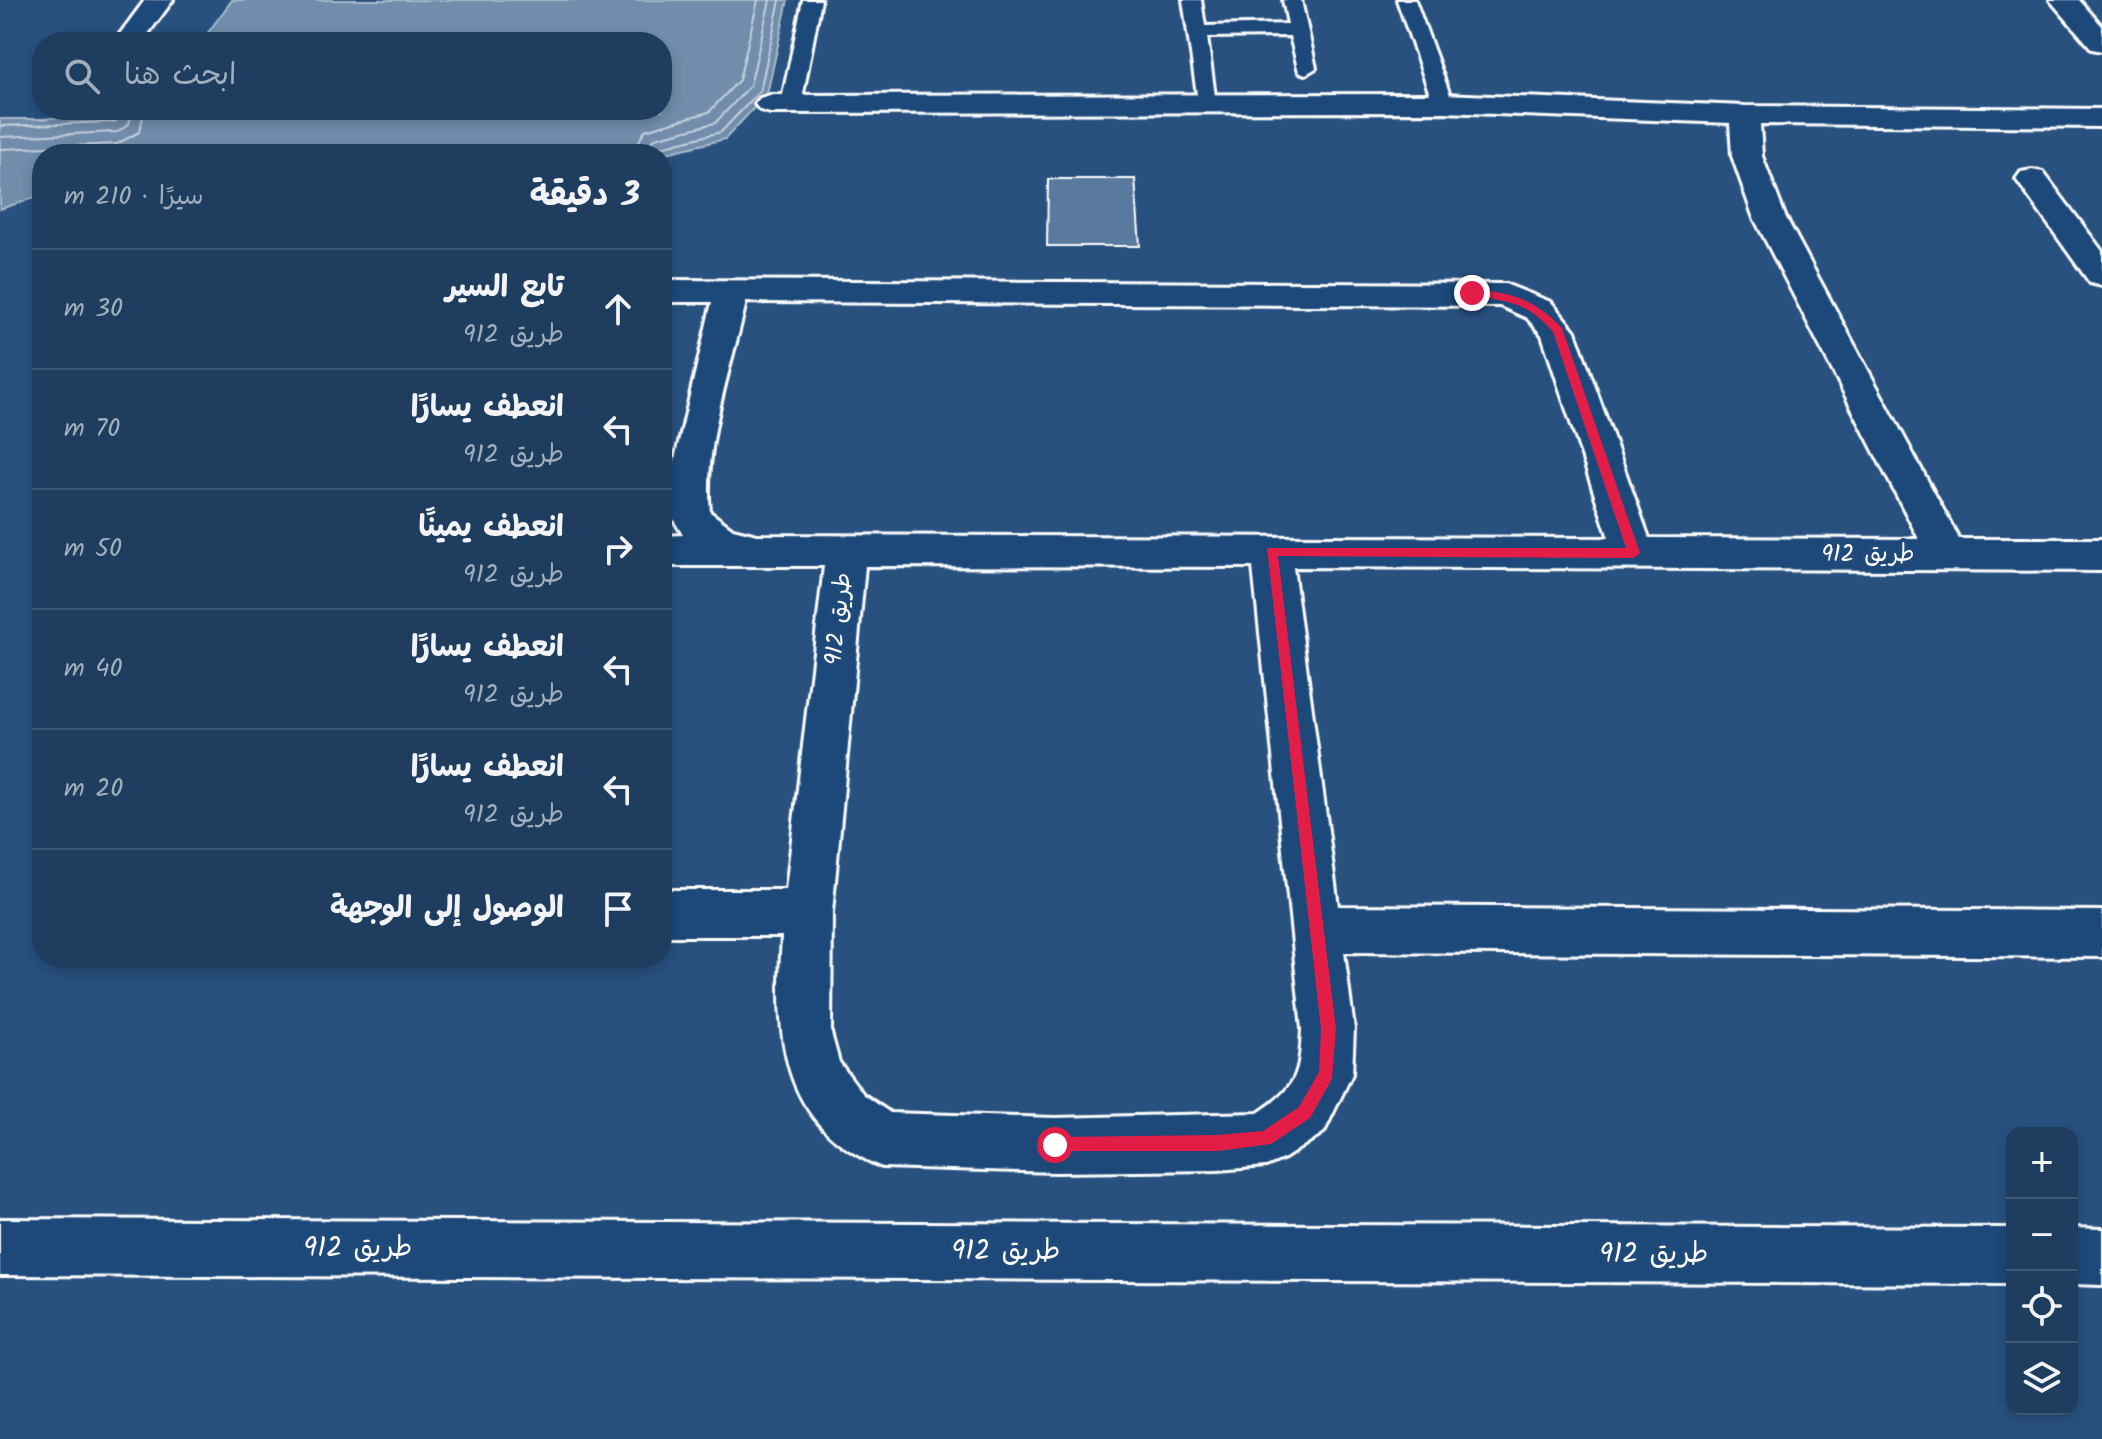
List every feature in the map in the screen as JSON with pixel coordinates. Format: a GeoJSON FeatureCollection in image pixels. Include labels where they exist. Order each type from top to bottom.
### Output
{"type":"FeatureCollection","features":[{"type":"Feature","properties":{"kind":"street"},"geometry":{"type":"LineString","coordinates":[[135,32],[159,0]]}},
{"type":"Feature","properties":{"kind":"street"},"geometry":{"type":"LineString","coordinates":[[2064,0],[2102,43]]}},
{"type":"Feature","properties":{"kind":"street"},"geometry":{"type":"LineString","coordinates":[[780,104],[1443,103],[1745,115],[2102,118]]}},
{"type":"Feature","properties":{"kind":"street"},"geometry":{"type":"LineString","coordinates":[[1745,115],[1747,156],[1769,216],[1947,554]]}},
{"type":"Feature","properties":{"kind":"street"},"geometry":{"type":"LineString","coordinates":[[2032,179],[2102,275]]}},
{"type":"Feature","properties":{"kind":"street"},"geometry":{"type":"LineString","coordinates":[[672,291],[1505,295],[1539,310],[1558,331],[1634,553]]}},
{"type":"Feature","properties":{"kind":"street","name":"طريق 912"},"geometry":{"type":"LineString","coordinates":[[732,291],[688,482],[690,515],[714,539],[757,550],[2102,555]]}},
{"type":"Feature","properties":{"kind":"street"},"geometry":{"type":"LineString","coordinates":[[672,551],[757,550]]}},
{"type":"Feature","properties":{"kind":"street","name":"طريق 912"},"geometry":{"type":"LineString","coordinates":[[846,550],[808,913],[805,1033],[817,1075],[844,1113],[882,1140],[1055,1145],[1218,1143],[1266,1139],[1305,1113],[1326,1074],[1328,1029],[1271,552]]}},
{"type":"Feature","properties":{"kind":"street"},"geometry":{"type":"LineString","coordinates":[[672,913],[808,913]]}},
{"type":"Feature","properties":{"kind":"street"},"geometry":{"type":"LineString","coordinates":[[1317,929],[2102,934]]}},
{"type":"Feature","properties":{"kind":"street","name":"طريق 912"},"geometry":{"type":"LineString","coordinates":[[0,1247],[2006,1256]]}},
{"type":"Feature","properties":{"kind":"street"},"geometry":{"type":"LineString","coordinates":[[2078,1256],[2102,1257]]}},
{"type":"Feature","properties":{"kind":"lane"},"geometry":{"type":"LineString","coordinates":[[780,104],[812,0]]}},
{"type":"Feature","properties":{"kind":"lane"},"geometry":{"type":"LineString","coordinates":[[1192,0],[1206,104]]}},
{"type":"Feature","properties":{"kind":"lane"},"geometry":{"type":"LineString","coordinates":[[1292,0],[1306,68]]}},
{"type":"Feature","properties":{"kind":"lane"},"geometry":{"type":"LineString","coordinates":[[1406,0],[1443,103]]}},
{"type":"Feature","properties":{"kind":"lane"},"geometry":{"type":"LineString","coordinates":[[1196,32],[1296,30]]}},
{"type":"Feature","properties":{"kind":"water"},"geometry":{"type":"Polygon","coordinates":[[[232,0],[788,0],[767,94],[725,139],[672,152],[672,144],[32,144],[32,198],[0,209],[0,119],[672,120],[672,32],[208,32],[232,0]]]}},
{"type":"Feature","properties":{"kind":"building"},"geometry":{"type":"Polygon","coordinates":[[[1048,179],[1135,179],[1140,246],[1047,246],[1048,179]]]}},
{"type":"Feature","properties":{"kind":"route"},"geometry":{"type":"LineString","coordinates":[[1055,1145],[1218,1143],[1266,1139],[1305,1113],[1326,1074],[1328,1029],[1271,552],[1634,553],[1558,331],[1539,310],[1505,295],[1472,293]]}}]}
